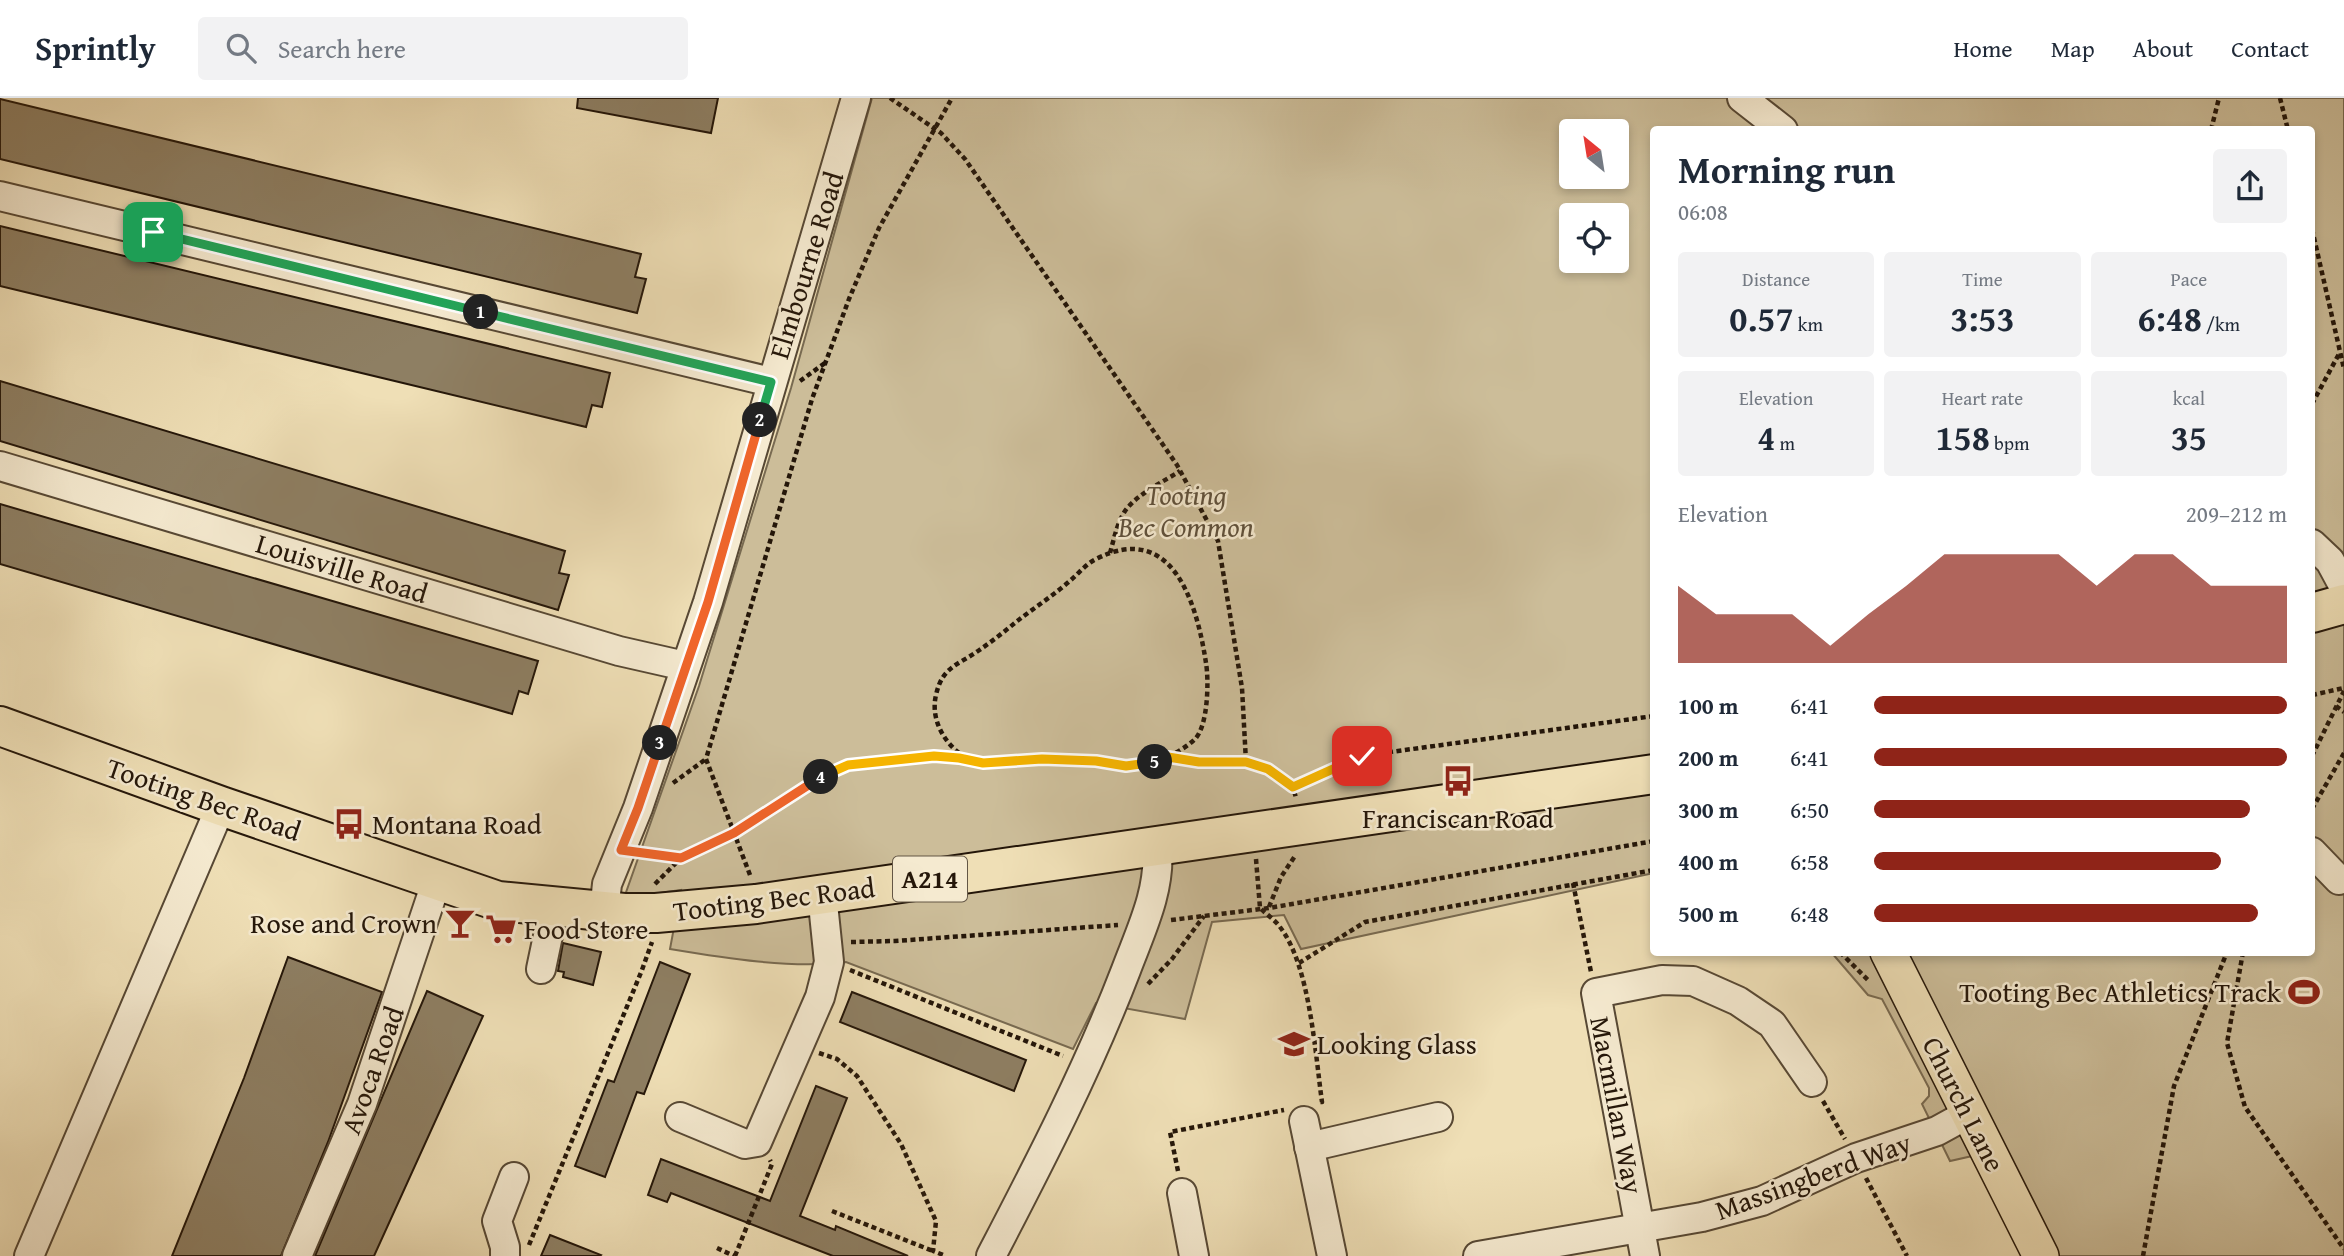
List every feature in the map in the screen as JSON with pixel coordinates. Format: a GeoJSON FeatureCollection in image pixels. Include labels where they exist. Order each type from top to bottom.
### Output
{"type":"FeatureCollection","features":[{"type":"Feature","properties":{"kind":"highway"},"geometry":{"type":"LineString","coordinates":[[2315,612],[2344,604]]}},
{"type":"Feature","properties":{"kind":"highway","name":"Tooting Bec Road"},"geometry":{"type":"LineString","coordinates":[[2,735],[221,806],[498,901],[604,912],[656,913],[756,904],[1650,775]]}},
{"type":"Feature","properties":{"kind":"main road","name":"Church Lane"},"geometry":{"type":"LineString","coordinates":[[1890,956],[2041,1256]]}},
{"type":"Feature","properties":{"kind":"street","name":"Elmbourne Road"},"geometry":{"type":"LineString","coordinates":[[604,912],[607,884],[638,808],[781,385],[856,98]]}},
{"type":"Feature","properties":{"kind":"street"},"geometry":{"type":"LineString","coordinates":[[1742,98],[1778,126]]}},
{"type":"Feature","properties":{"kind":"street"},"geometry":{"type":"LineString","coordinates":[[0,196],[781,385]]}},
{"type":"Feature","properties":{"kind":"street","name":"Louisville Road"},"geometry":{"type":"LineString","coordinates":[[0,466],[619,651],[685,666]]}},
{"type":"Feature","properties":{"kind":"street"},"geometry":{"type":"LineString","coordinates":[[2315,547],[2330,561],[2344,587]]}},
{"type":"Feature","properties":{"kind":"street"},"geometry":{"type":"LineString","coordinates":[[29,1256],[221,806]]}},
{"type":"Feature","properties":{"kind":"street"},"geometry":{"type":"LineString","coordinates":[[991,1256],[1064,1117],[1116,996],[1154,891],[1159,866],[1157,847]]}},
{"type":"Feature","properties":{"kind":"street"},"geometry":{"type":"LineString","coordinates":[[2315,855],[2339,880]]}},
{"type":"Feature","properties":{"kind":"street","name":"Avoca Road"},"geometry":{"type":"LineString","coordinates":[[297,1256],[362,1104],[437,880]]}},
{"type":"Feature","properties":{"kind":"street"},"geometry":{"type":"LineString","coordinates":[[680,1117],[745,1144],[757,1142],[838,952],[821,894]]}},
{"type":"Feature","properties":{"kind":"street"},"geometry":{"type":"LineString","coordinates":[[541,969],[554,907]]}},
{"type":"Feature","properties":{"kind":"street","name":"Macmillan Way"},"geometry":{"type":"LineString","coordinates":[[1478,1256],[1641,1227],[1596,993],[1662,980],[1693,981],[1738,1001],[1772,1024],[1812,1082]]}},
{"type":"Feature","properties":{"kind":"street","name":"Massingberd Way"},"geometry":{"type":"LineString","coordinates":[[1641,1227],[1702,1217],[1762,1202],[1856,1158],[1937,1131],[1968,1114]]}},
{"type":"Feature","properties":{"kind":"street"},"geometry":{"type":"LineString","coordinates":[[1332,1256],[1303,1120],[1438,1117]]}},
{"type":"Feature","properties":{"kind":"street"},"geometry":{"type":"LineString","coordinates":[[514,1177],[497,1221],[505,1247],[516,1252]]}},
{"type":"Feature","properties":{"kind":"street"},"geometry":{"type":"LineString","coordinates":[[1182,1193],[1194,1256]]}},
{"type":"Feature","properties":{"kind":"street"},"geometry":{"type":"LineString","coordinates":[[1641,1227],[1645,1256]]}},
{"type":"Feature","properties":{"kind":"path"},"geometry":{"type":"LineString","coordinates":[[890,98],[936,129],[965,159],[1180,471],[1218,541],[1242,688],[1246,762]]}},
{"type":"Feature","properties":{"kind":"path"},"geometry":{"type":"LineString","coordinates":[[754,883],[706,759],[804,425],[825,363],[878,228],[952,98]]}},
{"type":"Feature","properties":{"kind":"path"},"geometry":{"type":"LineString","coordinates":[[2212,126],[2219,98]]}},
{"type":"Feature","properties":{"kind":"path"},"geometry":{"type":"LineString","coordinates":[[2280,98],[2287,126]]}},
{"type":"Feature","properties":{"kind":"path"},"geometry":{"type":"LineString","coordinates":[[2315,242],[2344,369]]}},
{"type":"Feature","properties":{"kind":"path"},"geometry":{"type":"LineString","coordinates":[[2315,398],[2340,352]]}},
{"type":"Feature","properties":{"kind":"path"},"geometry":{"type":"LineString","coordinates":[[781,385],[825,363]]}},
{"type":"Feature","properties":{"kind":"path"},"geometry":{"type":"LineString","coordinates":[[1109,554],[1116,529],[1126,509],[1180,471]]}},
{"type":"Feature","properties":{"kind":"path"},"geometry":{"type":"LineString","coordinates":[[653,886],[681,858],[734,833],[823,776],[848,765],[934,756],[983,763],[1042,759],[1096,761],[1126,766],[1148,765],[1183,749],[1202,729],[1208,682],[1199,622],[1191,598],[1166,559],[1140,550],[1109,554],[1094,560],[1000,635],[947,669],[935,696],[935,713],[941,733],[947,742],[970,760]]}},
{"type":"Feature","properties":{"kind":"path"},"geometry":{"type":"LineString","coordinates":[[2315,695],[2344,690]]}},
{"type":"Feature","properties":{"kind":"path"},"geometry":{"type":"LineString","coordinates":[[2315,750],[2344,690]]}},
{"type":"Feature","properties":{"kind":"path"},"geometry":{"type":"LineString","coordinates":[[2336,706],[2344,712]]}},
{"type":"Feature","properties":{"kind":"path"},"geometry":{"type":"LineString","coordinates":[[1168,757],[1199,762],[1246,762],[1268,769],[1293,787],[1362,756],[1650,717]]}},
{"type":"Feature","properties":{"kind":"path"},"geometry":{"type":"LineString","coordinates":[[2315,804],[2344,753]]}},
{"type":"Feature","properties":{"kind":"path"},"geometry":{"type":"LineString","coordinates":[[1160,922],[1269,908],[1650,842]]}},
{"type":"Feature","properties":{"kind":"path"},"geometry":{"type":"LineString","coordinates":[[621,850],[681,858]]}},
{"type":"Feature","properties":{"kind":"path"},"geometry":{"type":"LineString","coordinates":[[1269,908],[1281,877],[1300,850]]}},
{"type":"Feature","properties":{"kind":"path"},"geometry":{"type":"LineString","coordinates":[[1182,1193],[1170,1132],[1303,1120],[1322,1101],[1303,976],[1279,926],[1260,908],[1256,856]]}},
{"type":"Feature","properties":{"kind":"path"},"geometry":{"type":"LineString","coordinates":[[1299,964],[1365,922],[1650,871]]}},
{"type":"Feature","properties":{"kind":"path"},"geometry":{"type":"LineString","coordinates":[[1573,883],[1596,993]]}},
{"type":"Feature","properties":{"kind":"path"},"geometry":{"type":"LineString","coordinates":[[1116,996],[1140,992],[1172,959],[1204,916]]}},
{"type":"Feature","properties":{"kind":"path"},"geometry":{"type":"LineString","coordinates":[[838,952],[895,941],[1129,924]]}},
{"type":"Feature","properties":{"kind":"path"},"geometry":{"type":"LineString","coordinates":[[516,1252],[637,983],[653,938]]}},
{"type":"Feature","properties":{"kind":"path"},"geometry":{"type":"LineString","coordinates":[[838,952],[1086,1066]]}},
{"type":"Feature","properties":{"kind":"path"},"geometry":{"type":"LineString","coordinates":[[2143,1256],[2174,1086],[2225,956]]}},
{"type":"Feature","properties":{"kind":"path"},"geometry":{"type":"LineString","coordinates":[[2242,956],[2227,1043],[2245,1107],[2344,1249]]}},
{"type":"Feature","properties":{"kind":"path"},"geometry":{"type":"LineString","coordinates":[[799,1047],[838,1059],[857,1076],[872,1096],[887,1126],[901,1144],[936,1221],[933,1251]]}},
{"type":"Feature","properties":{"kind":"path"},"geometry":{"type":"LineString","coordinates":[[1812,1082],[1856,1158],[1907,1256]]}},
{"type":"Feature","properties":{"kind":"path"},"geometry":{"type":"LineString","coordinates":[[717,1248],[734,1256],[772,1164],[757,1142]]}},
{"type":"Feature","properties":{"kind":"path"},"geometry":{"type":"LineString","coordinates":[[832,1211],[946,1256]]}},
{"type":"Feature","properties":{"kind":"green space","name":"Tooting Bec Common"},"geometry":{"type":"Polygon","coordinates":[[[872,98],[2344,98],[2344,1256],[2051,1256],[1999,1150],[1950,1161],[1922,1104],[1929,1096],[1929,1088],[1882,999],[1868,995],[1834,956],[2315,956],[2315,126],[1650,126],[1650,874],[1301,949],[1284,915],[1212,922],[1185,1019],[1096,1003],[1073,1049],[846,962],[781,963],[670,949],[681,890],[624,898],[699,686],[791,388],[872,98]]]}},
{"type":"Feature","properties":{"kind":"building"},"geometry":{"type":"Polygon","coordinates":[[[578,98],[718,98],[711,133],[577,108],[578,98]]]}},
{"type":"Feature","properties":{"kind":"building"},"geometry":{"type":"Polygon","coordinates":[[[0,99],[641,254],[635,277],[646,279],[637,313],[0,159],[0,99]]]}},
{"type":"Feature","properties":{"kind":"building"},"geometry":{"type":"Polygon","coordinates":[[[0,226],[610,373],[602,407],[592,405],[586,427],[0,286],[0,226]]]}},
{"type":"Feature","properties":{"kind":"building"},"geometry":{"type":"Polygon","coordinates":[[[0,381],[565,551],[559,573],[569,575],[558,610],[0,441],[0,381]]]}},
{"type":"Feature","properties":{"kind":"building"},"geometry":{"type":"Polygon","coordinates":[[[0,504],[538,661],[528,694],[519,691],[512,714],[0,564],[0,504]]]}},
{"type":"Feature","properties":{"kind":"building"},"geometry":{"type":"Polygon","coordinates":[[[563,943],[601,952],[593,985],[563,977],[564,972],[558,971],[563,943]]]}},
{"type":"Feature","properties":{"kind":"building"},"geometry":{"type":"Polygon","coordinates":[[[288,957],[382,992],[328,1142],[281,1256],[172,1256],[244,1078],[288,957]]]}},
{"type":"Feature","properties":{"kind":"building"},"geometry":{"type":"Polygon","coordinates":[[[660,962],[690,974],[644,1094],[637,1092],[605,1177],[575,1166],[608,1080],[614,1082],[660,962]]]}},
{"type":"Feature","properties":{"kind":"building"},"geometry":{"type":"Polygon","coordinates":[[[427,991],[483,1016],[374,1256],[315,1256],[427,991]]]}},
{"type":"Feature","properties":{"kind":"building"},"geometry":{"type":"Polygon","coordinates":[[[852,992],[1026,1060],[1014,1091],[840,1022],[852,992]]]}},
{"type":"Feature","properties":{"kind":"building"},"geometry":{"type":"Polygon","coordinates":[[[816,1086],[847,1098],[800,1216],[835,1230],[836,1226],[908,1256],[833,1256],[671,1193],[667,1202],[648,1195],[661,1159],[770,1201],[816,1086]]]}},
{"type":"Feature","properties":{"kind":"building"},"geometry":{"type":"Polygon","coordinates":[[[550,1235],[601,1255],[541,1256],[550,1235]]]}},
{"type":"Feature","properties":{"kind":"place","name":"Franciscan Road"},"geometry":{"type":"Point","coordinates":[1458,781]}},
{"type":"Feature","properties":{"kind":"place","name":"Montana Road"},"geometry":{"type":"Point","coordinates":[349,824]}},
{"type":"Feature","properties":{"kind":"place","name":"Rose and Crown"},"geometry":{"type":"Point","coordinates":[460,923]}},
{"type":"Feature","properties":{"kind":"place","name":"Food Store"},"geometry":{"type":"Point","coordinates":[501,929]}},
{"type":"Feature","properties":{"kind":"place","name":"Tooting Bec Athletics Track"},"geometry":{"type":"Point","coordinates":[2304,992]}},
{"type":"Feature","properties":{"kind":"place","name":"Looking Glass"},"geometry":{"type":"Point","coordinates":[1294,1044]}},
{"type":"Feature","properties":{"kind":"route"},"geometry":{"type":"LineString","coordinates":[[153,232],[771,382],[708,602],[638,808],[621,850],[681,858],[734,833],[823,776],[848,765],[934,756],[983,763],[1042,759],[1096,761],[1126,766],[1148,765],[1168,757],[1199,762],[1246,762],[1268,769],[1293,787],[1362,756]]}}]}
